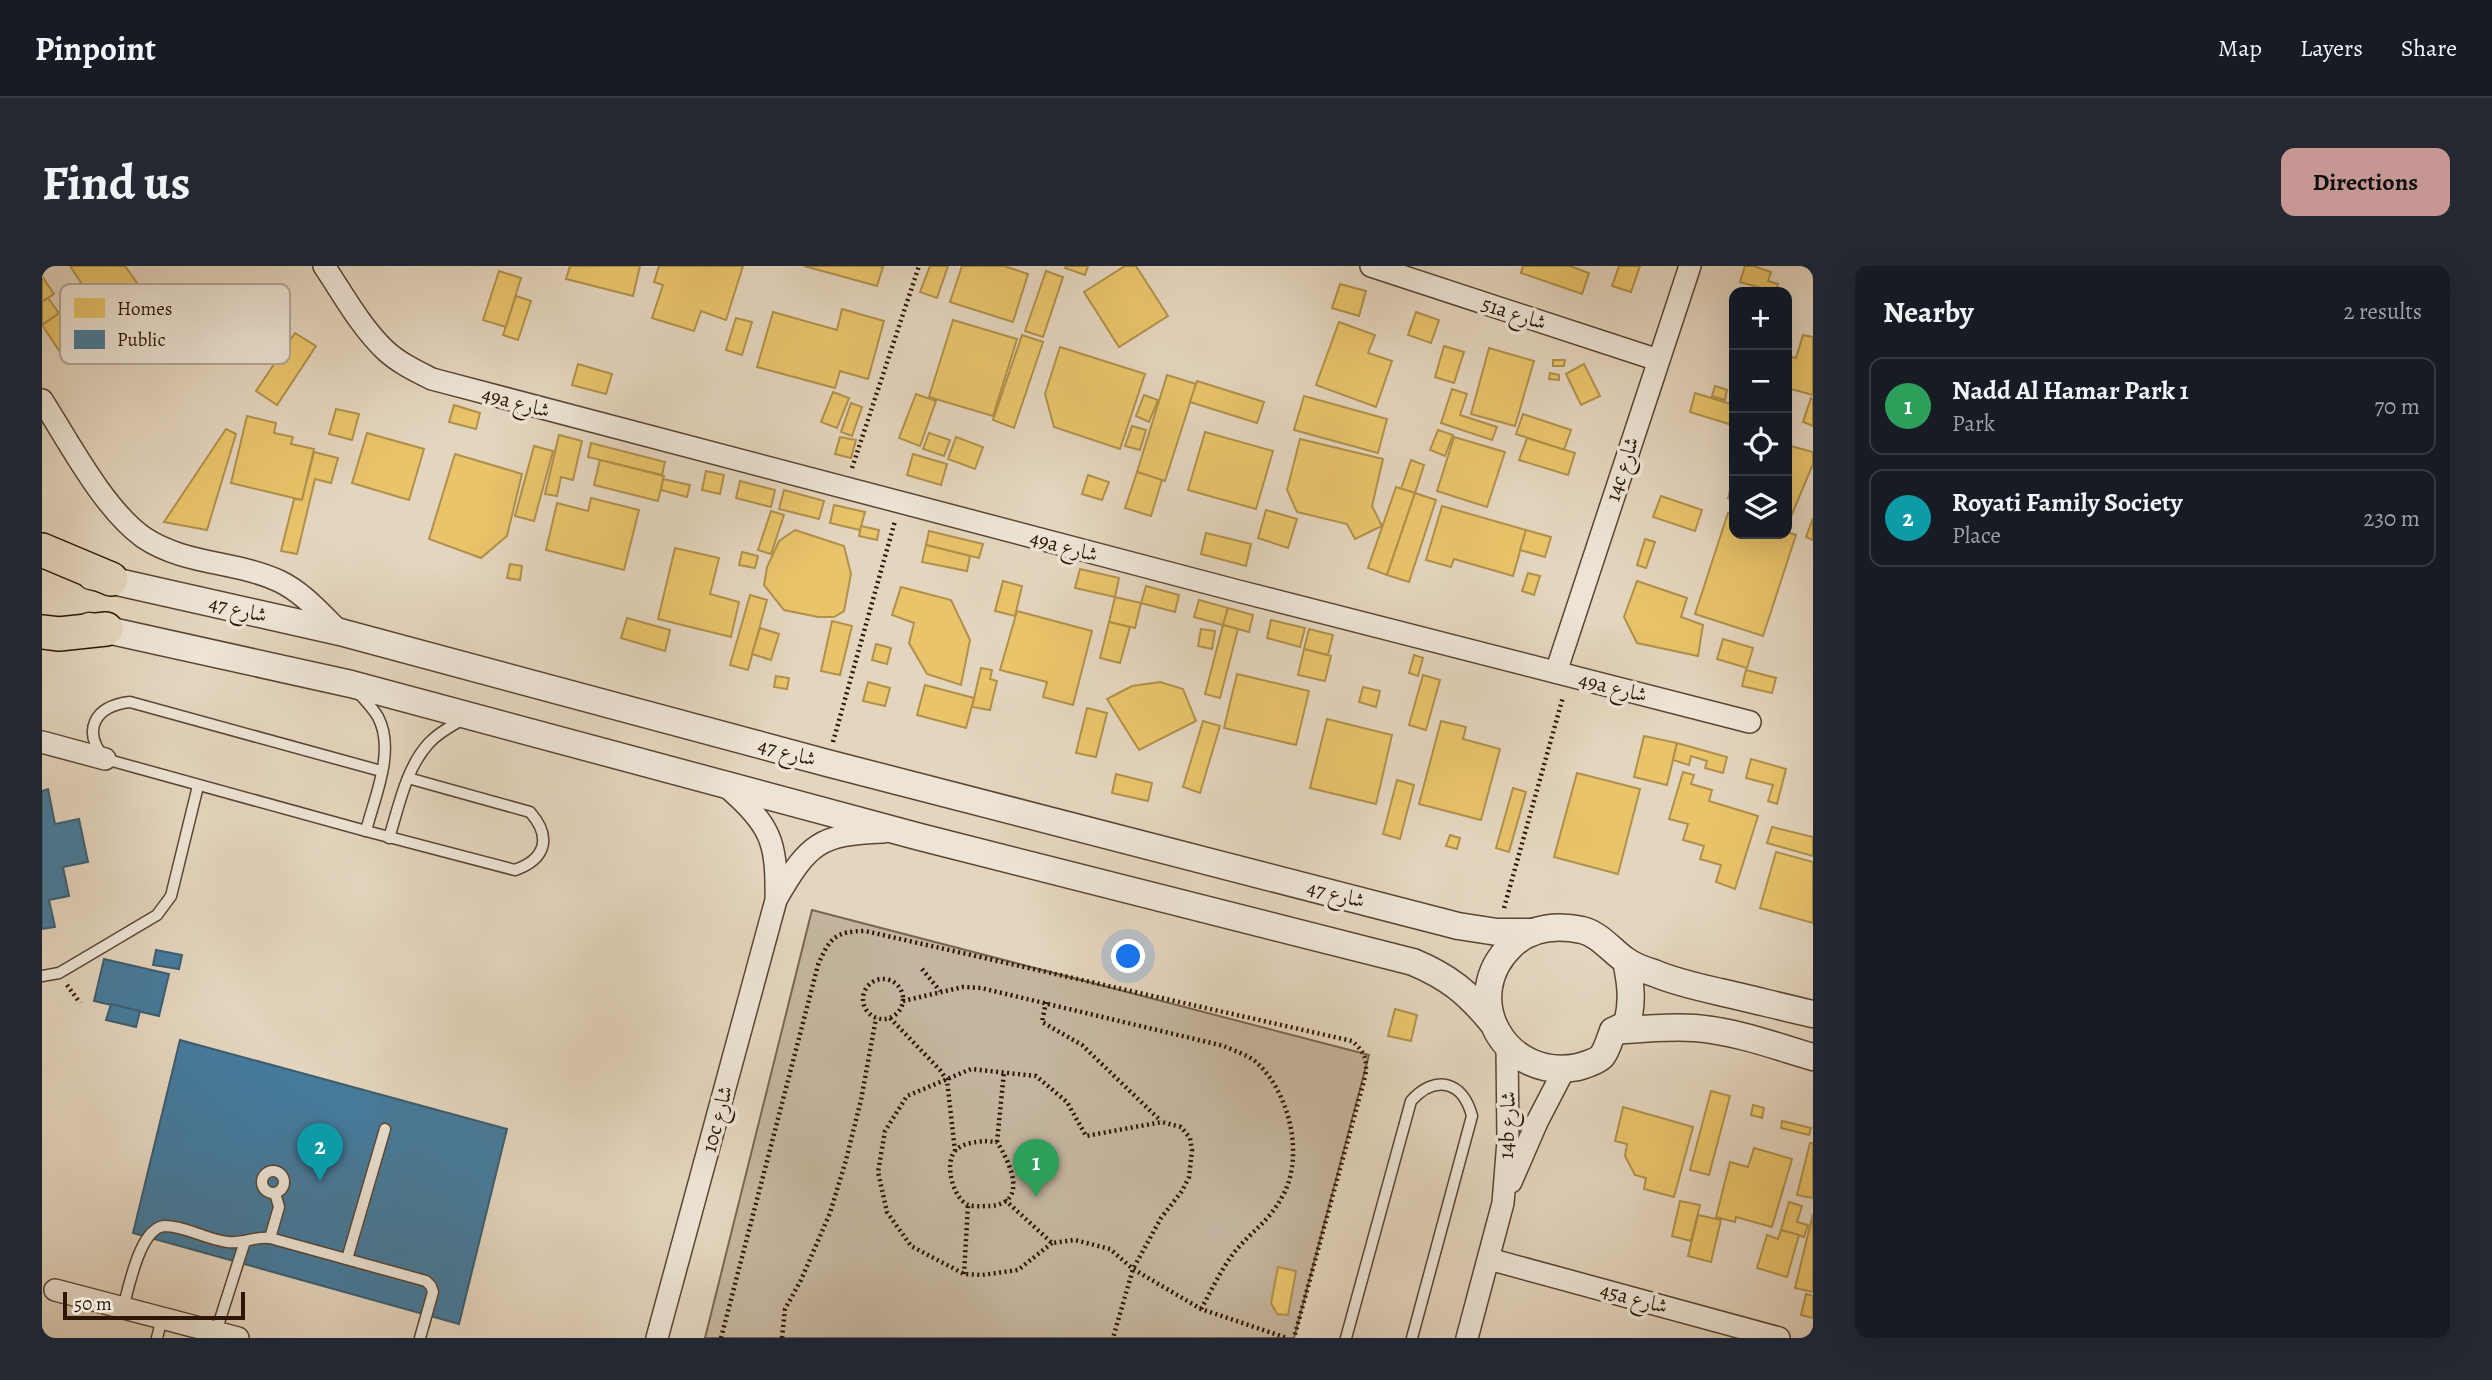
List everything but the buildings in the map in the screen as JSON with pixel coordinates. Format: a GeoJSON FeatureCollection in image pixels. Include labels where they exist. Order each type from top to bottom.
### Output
{"type":"FeatureCollection","features":[{"type":"Feature","properties":{"kind":"main road"},"geometry":{"type":"LineString","coordinates":[[42,550],[110,579]]}},
{"type":"Feature","properties":{"kind":"main road"},"geometry":{"type":"LineString","coordinates":[[42,632],[59,634],[106,629]]}},
{"type":"Feature","properties":{"kind":"street","name":"49a شارع"},"geometry":{"type":"LineString","coordinates":[[324,266],[358,318],[386,351],[408,367],[432,379],[1750,722]]}},
{"type":"Feature","properties":{"kind":"street","name":"51a شارع"},"geometry":{"type":"LineString","coordinates":[[1371,266],[1658,360]]}},
{"type":"Feature","properties":{"kind":"street","name":"14c شارع"},"geometry":{"type":"LineString","coordinates":[[1562,674],[1658,360],[1690,266]]}},
{"type":"Feature","properties":{"kind":"street"},"geometry":{"type":"LineString","coordinates":[[42,400],[106,497],[122,518],[143,537],[166,550],[278,581],[311,603],[340,632]]}},
{"type":"Feature","properties":{"kind":"street","name":"شارع 47"},"geometry":{"type":"LineString","coordinates":[[42,567],[110,579],[340,632],[827,763],[1458,926],[1497,932],[1532,932]]}},
{"type":"Feature","properties":{"kind":"street"},"geometry":{"type":"LineString","coordinates":[[42,618],[106,629],[351,684],[899,831],[1413,962],[1454,982],[1472,997],[1507,1047],[1524,1060],[1543,1067],[1564,1070],[1584,1066],[1602,1056],[1613,1031],[1627,1024],[1632,1006],[1626,961]]}},
{"type":"Feature","properties":{"kind":"street"},"geometry":{"type":"LineString","coordinates":[[42,742],[105,759]]}},
{"type":"Feature","properties":{"kind":"street","name":"10c شارع"},"geometry":{"type":"LineString","coordinates":[[723,784],[760,818],[770,836],[775,855],[776,900]]}},
{"type":"Feature","properties":{"kind":"street","name":"10c شارع"},"geometry":{"type":"LineString","coordinates":[[657,1338],[776,900],[803,856],[818,844],[836,836],[899,831]]}},
{"type":"Feature","properties":{"kind":"street"},"geometry":{"type":"LineString","coordinates":[[1492,1022],[1488,1001],[1491,979],[1499,959],[1514,943],[1532,932],[1559,927],[1585,931],[1609,945],[1626,961],[1656,975],[1813,1014]]}},
{"type":"Feature","properties":{"kind":"street"},"geometry":{"type":"LineString","coordinates":[[1613,1031],[1698,1028],[1724,1032],[1813,1057]]}},
{"type":"Feature","properties":{"kind":"street","name":"14b شارع"},"geometry":{"type":"LineString","coordinates":[[1503,1203],[1508,1141],[1507,1047]]}},
{"type":"Feature","properties":{"kind":"street","name":"14b شارع"},"geometry":{"type":"LineString","coordinates":[[1467,1338],[1503,1203],[1537,1122],[1564,1070]]}},
{"type":"Feature","properties":{"kind":"street","name":"45a شارع"},"geometry":{"type":"LineString","coordinates":[[1489,1259],[1747,1334],[1779,1338]]}},
{"type":"Feature","properties":{"kind":"street"},"geometry":{"type":"LineString","coordinates":[[55,1290],[123,1308],[159,1328],[216,1332],[238,1338]]}},
{"type":"Feature","properties":{"kind":"lane"},"geometry":{"type":"LineString","coordinates":[[351,684],[378,717],[384,735],[381,771],[366,831]]}},
{"type":"Feature","properties":{"kind":"lane"},"geometry":{"type":"LineString","coordinates":[[381,771],[130,702],[105,710],[97,719],[92,732],[95,746],[105,759],[389,838],[515,870],[530,865],[541,853],[544,839],[541,824],[530,813],[408,778]]}},
{"type":"Feature","properties":{"kind":"lane"},"geometry":{"type":"LineString","coordinates":[[389,838],[408,778],[430,742],[446,728],[469,715]]}},
{"type":"Feature","properties":{"kind":"lane"},"geometry":{"type":"LineString","coordinates":[[42,976],[65,969],[146,922],[165,906],[175,884],[198,786]]}},
{"type":"Feature","properties":{"kind":"lane"},"geometry":{"type":"LineString","coordinates":[[1346,1338],[1411,1101],[1420,1090],[1433,1084],[1447,1085],[1460,1091],[1468,1102],[1472,1116],[1412,1338]]}},
{"type":"Feature","properties":{"kind":"lane"},"geometry":{"type":"LineString","coordinates":[[346,1259],[385,1129]]}},
{"type":"Feature","properties":{"kind":"lane"},"geometry":{"type":"LineString","coordinates":[[270,1238],[279,1207],[275,1193]]}},
{"type":"Feature","properties":{"kind":"lane"},"geometry":{"type":"LineString","coordinates":[[123,1308],[143,1243],[154,1229],[164,1226],[228,1242],[270,1238],[420,1279],[431,1286],[433,1292],[420,1338]]}},
{"type":"Feature","properties":{"kind":"lane"},"geometry":{"type":"LineString","coordinates":[[216,1332],[244,1241]]}},
{"type":"Feature","properties":{"kind":"path"},"geometry":{"type":"LineString","coordinates":[[845,488],[919,266]]}},
{"type":"Feature","properties":{"kind":"path"},"geometry":{"type":"LineString","coordinates":[[827,763],[901,503]]}},
{"type":"Feature","properties":{"kind":"path"},"geometry":{"type":"LineString","coordinates":[[1497,932],[1562,674]]}},
{"type":"Feature","properties":{"kind":"path"},"geometry":{"type":"LineString","coordinates":[[721,1338],[818,965],[825,948],[835,936],[849,931],[865,931],[1352,1041],[1363,1050],[1367,1063],[1365,1077],[1294,1338]]}},
{"type":"Feature","properties":{"kind":"path"},"geometry":{"type":"LineString","coordinates":[[922,969],[940,991]]}},
{"type":"Feature","properties":{"kind":"path"},"geometry":{"type":"LineString","coordinates":[[887,979],[899,987],[903,1001],[897,1014],[890,1018],[876,1018],[865,1008],[863,1001],[864,993],[873,982],[887,979]]}},
{"type":"Feature","properties":{"kind":"path"},"geometry":{"type":"LineString","coordinates":[[903,1001],[963,987],[981,988],[1224,1045],[1256,1062],[1275,1085],[1288,1115],[1294,1155],[1285,1194],[1269,1219],[1233,1254],[1201,1309]]}},
{"type":"Feature","properties":{"kind":"path"},"geometry":{"type":"LineString","coordinates":[[1046,1002],[1042,1022],[1082,1045],[1162,1122]]}},
{"type":"Feature","properties":{"kind":"path"},"geometry":{"type":"LineString","coordinates":[[782,1338],[785,1309],[801,1280],[830,1213],[846,1160],[861,1100],[876,1018]]}},
{"type":"Feature","properties":{"kind":"path"},"geometry":{"type":"LineString","coordinates":[[890,1018],[947,1080],[955,1151],[951,1159],[951,1175],[960,1198],[968,1205],[995,1205],[1011,1194],[1014,1185],[1013,1172],[997,1142],[1004,1072]]}},
{"type":"Feature","properties":{"kind":"path"},"geometry":{"type":"LineString","coordinates":[[1113,1338],[1133,1269],[1161,1218],[1182,1191],[1192,1164],[1190,1138],[1181,1127],[1162,1122],[1086,1136],[1067,1102],[1037,1076],[1004,1072],[971,1069],[907,1096],[885,1131],[878,1172],[887,1212],[911,1246],[964,1274],[982,1275],[1018,1270],[1052,1243],[1076,1240],[1110,1250],[1133,1269],[1201,1309],[1287,1338]]}},
{"type":"Feature","properties":{"kind":"path"},"geometry":{"type":"LineString","coordinates":[[955,1151],[975,1142],[997,1142]]}},
{"type":"Feature","properties":{"kind":"path"},"geometry":{"type":"LineString","coordinates":[[1005,1200],[1052,1243]]}},
{"type":"Feature","properties":{"kind":"path"},"geometry":{"type":"LineString","coordinates":[[964,1274],[968,1205]]}},
{"type":"Feature","properties":{"kind":"shaded area"},"geometry":{"type":"Polygon","coordinates":[[[812,910],[1369,1055],[1294,1338],[705,1338],[812,910]]]}},
{"type":"Feature","properties":{"kind":"place","name":"Royati Family Society"},"geometry":{"type":"Point","coordinates":[320,1181]}},
{"type":"Feature","properties":{"kind":"place","name":"Nadd Al Hamar Park 1"},"geometry":{"type":"Point","coordinates":[1036,1197]}}]}
